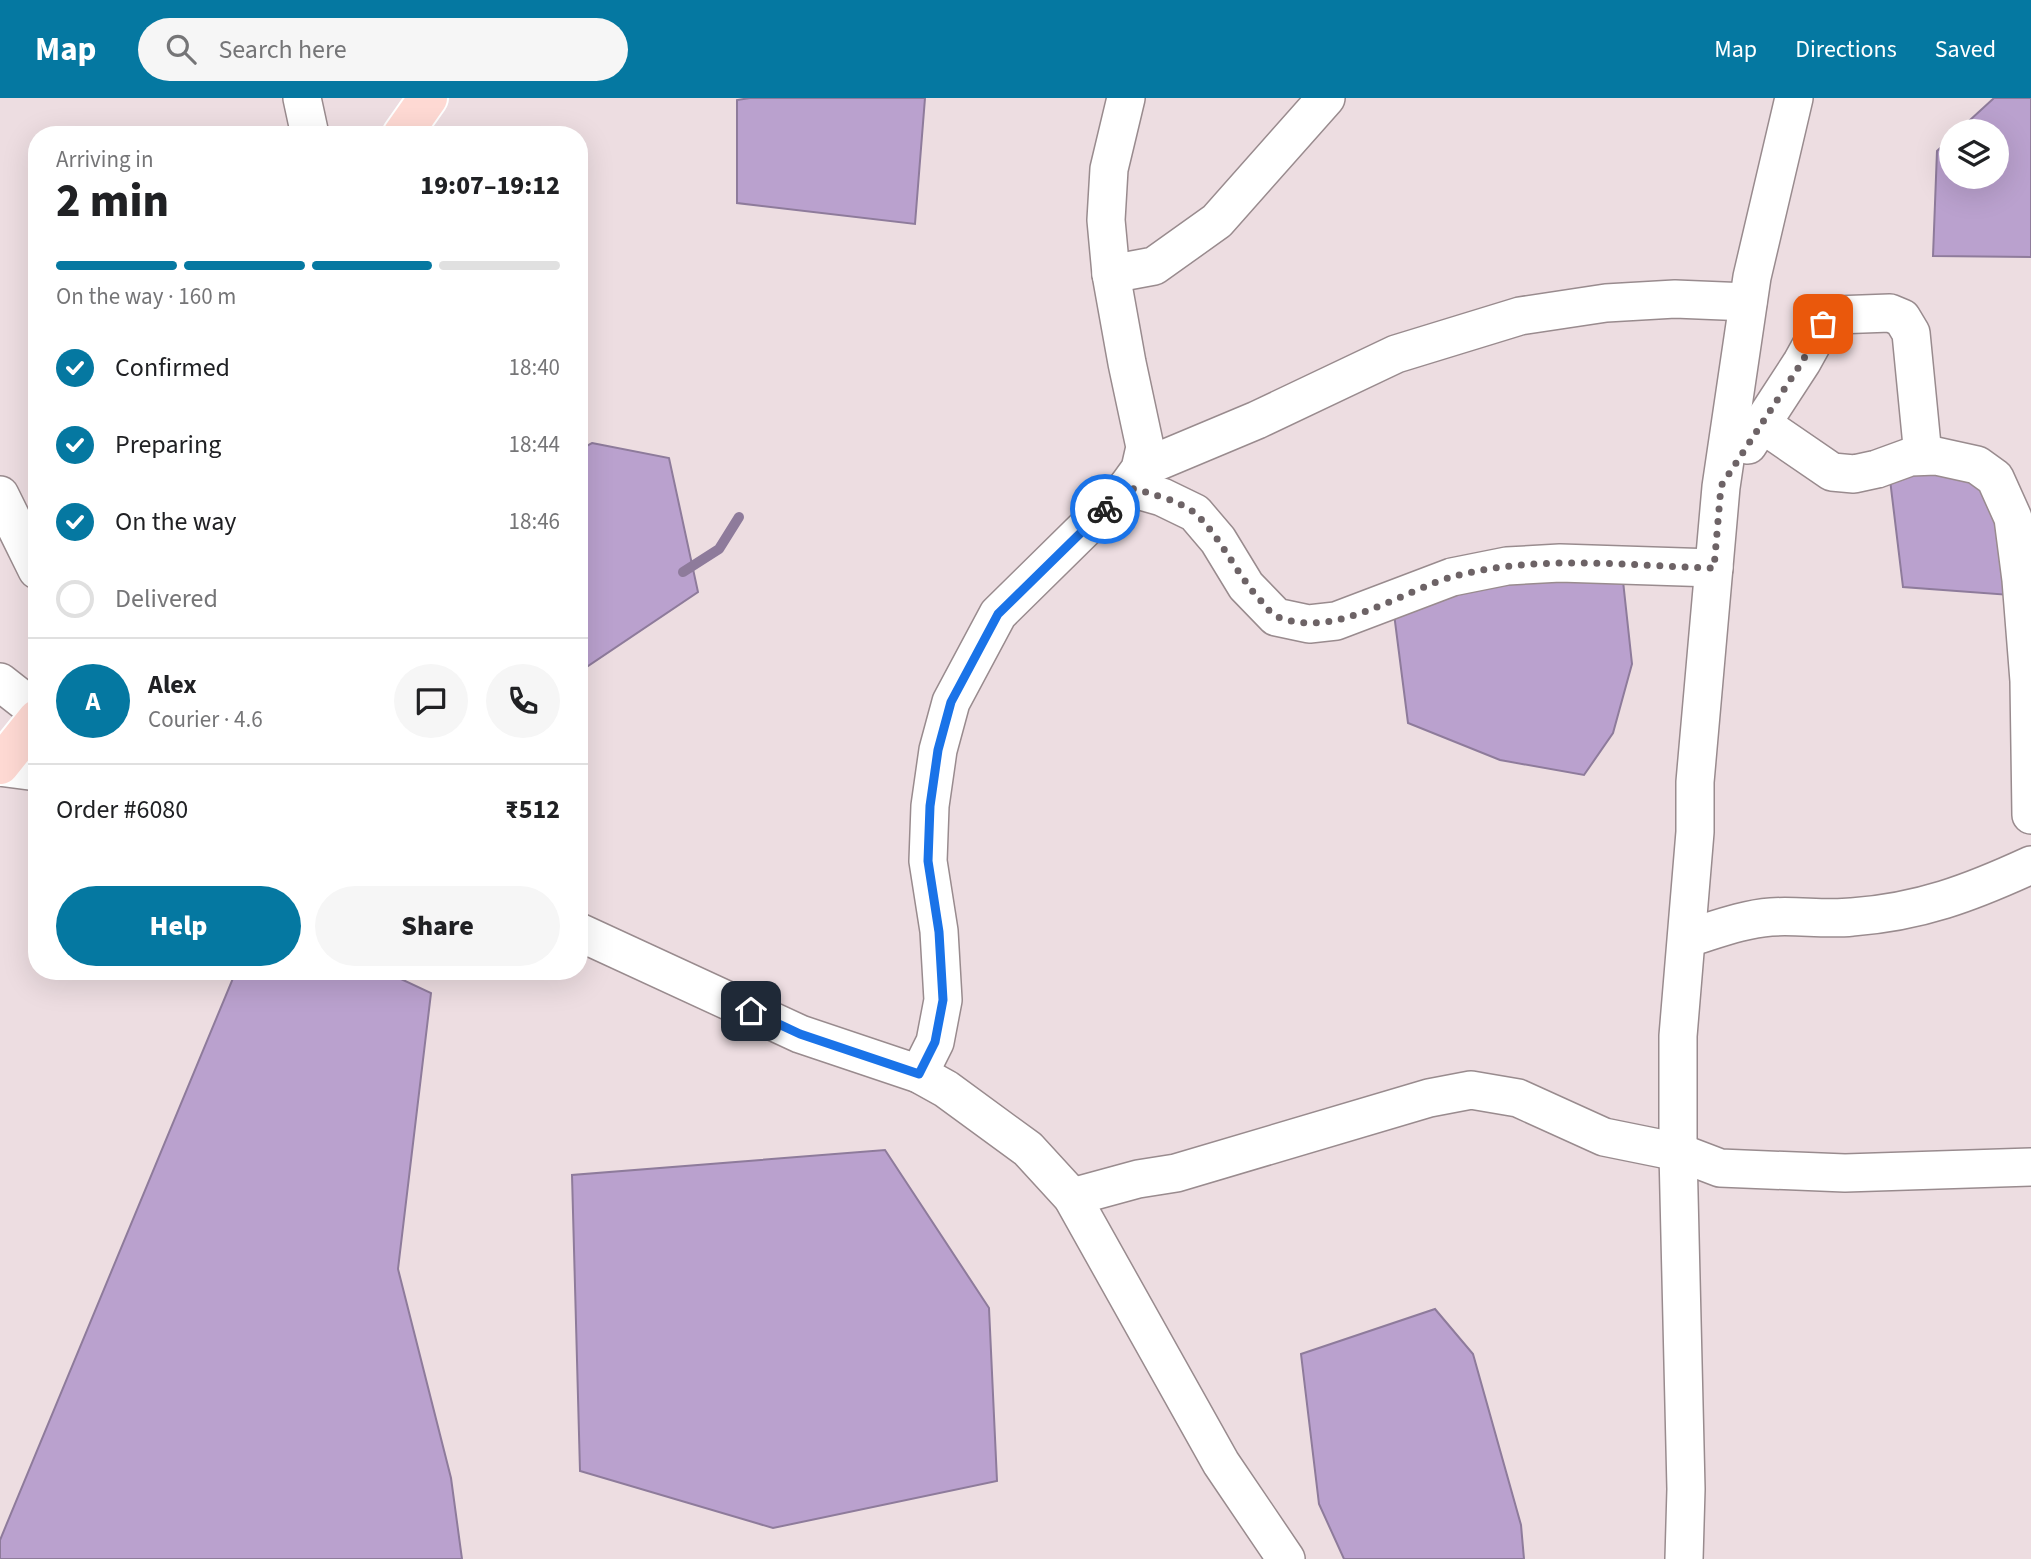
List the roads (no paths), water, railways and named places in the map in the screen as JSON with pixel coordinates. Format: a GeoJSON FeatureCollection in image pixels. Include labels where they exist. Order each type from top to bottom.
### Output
{"type":"FeatureCollection","features":[{"type":"Feature","properties":{"kind":"main road"},"geometry":{"type":"LineString","coordinates":[[408,126],[428,98]]}},
{"type":"Feature","properties":{"kind":"main road"},"geometry":{"type":"LineString","coordinates":[[0,766],[28,730]]}},
{"type":"Feature","properties":{"kind":"street"},"geometry":{"type":"LineString","coordinates":[[302,98],[308,126]]}},
{"type":"Feature","properties":{"kind":"street"},"geometry":{"type":"LineString","coordinates":[[1126,98],[1109,169],[1106,220],[1111,274],[1145,447],[1134,478]]}},
{"type":"Feature","properties":{"kind":"street"},"geometry":{"type":"LineString","coordinates":[[1111,274],[1154,266],[1217,221],[1326,98]]}},
{"type":"Feature","properties":{"kind":"street"},"geometry":{"type":"LineString","coordinates":[[1684,1559],[1684,1323],[1678,1152],[1678,1036],[1688,938],[1695,832],[1695,782],[1721,486],[1748,302],[1794,98]]}},
{"type":"Feature","properties":{"kind":"street"},"geometry":{"type":"LineString","coordinates":[[919,1074],[935,1042],[943,1000],[939,932],[928,861],[930,806],[938,750],[951,702],[998,614],[1134,478],[1396,354],[1520,316],[1606,303],[1675,299],[1748,302]]}},
{"type":"Feature","properties":{"kind":"street"},"geometry":{"type":"LineString","coordinates":[[1721,486],[1802,362],[1823,324],[1835,315],[1890,313],[1902,318],[1911,333],[1923,456]]}},
{"type":"Feature","properties":{"kind":"street"},"geometry":{"type":"LineString","coordinates":[[1762,424],[1832,472],[1854,474],[1877,470],[1909,457],[1936,456],[1977,465],[1995,478],[2013,518],[2021,580],[2029,681],[2031,815]]}},
{"type":"Feature","properties":{"kind":"street"},"geometry":{"type":"LineString","coordinates":[[1134,478],[1161,497],[1195,513],[1218,540],[1246,586],[1276,617],[1309,625],[1336,621],[1452,577],[1507,566],[1560,563],[1714,568]]}},
{"type":"Feature","properties":{"kind":"street"},"geometry":{"type":"LineString","coordinates":[[0,495],[28,552]]}},
{"type":"Feature","properties":{"kind":"street"},"geometry":{"type":"LineString","coordinates":[[0,682],[28,704]]}},
{"type":"Feature","properties":{"kind":"street"},"geometry":{"type":"LineString","coordinates":[[0,766],[28,771]]}},
{"type":"Feature","properties":{"kind":"street"},"geometry":{"type":"LineString","coordinates":[[1688,938],[1725,926],[1770,917],[1850,918],[1940,903],[2031,865]]}},
{"type":"Feature","properties":{"kind":"street"},"geometry":{"type":"LineString","coordinates":[[588,936],[800,1034],[919,1074],[946,1089],[1028,1149],[1072,1197],[1221,1463],[1286,1559]]}},
{"type":"Feature","properties":{"kind":"street"},"geometry":{"type":"LineString","coordinates":[[1072,1197],[1138,1179],[1176,1173],[1429,1098],[1471,1090],[1518,1098],[1604,1137],[1678,1152],[1720,1168],[1844,1173],[2031,1167]]}},
{"type":"Feature","properties":{"kind":"waterway"},"geometry":{"type":"LineString","coordinates":[[683,572],[719,549],[739,517]]}}]}
